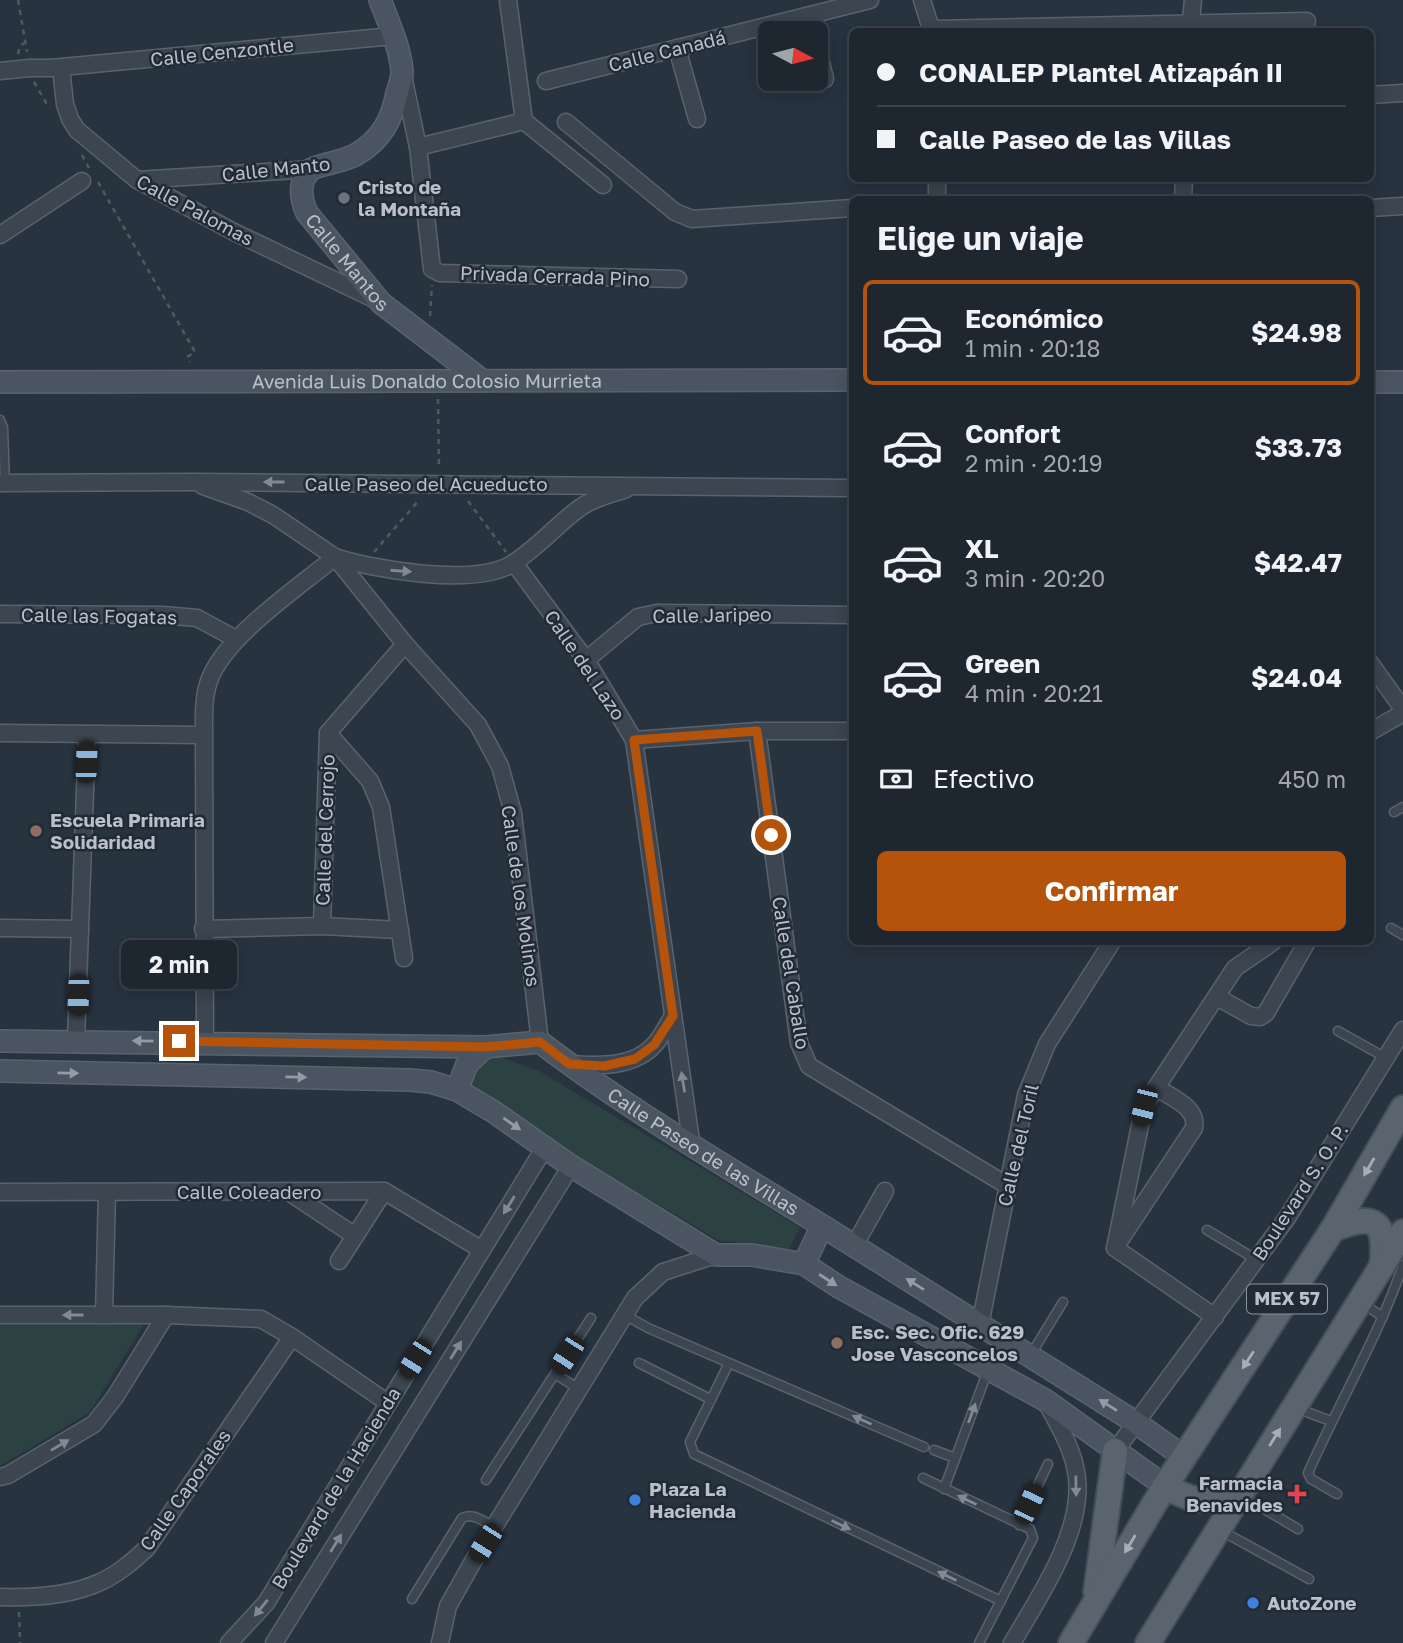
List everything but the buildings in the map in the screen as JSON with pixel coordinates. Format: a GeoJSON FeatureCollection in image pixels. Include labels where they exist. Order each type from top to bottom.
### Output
{"type":"FeatureCollection","features":[{"type":"Feature","properties":{"kind":"main road","name":"MEX 57"},"geometry":{"type":"LineString","coordinates":[[1071,1643],[1165,1486],[1333,1229],[1403,1108]]}},
{"type":"Feature","properties":{"kind":"main road"},"geometry":{"type":"LineString","coordinates":[[1333,1229],[1351,1222],[1366,1221],[1377,1224],[1382,1231],[1392,1266]]}},
{"type":"Feature","properties":{"kind":"main road","name":"MEX 57"},"geometry":{"type":"LineString","coordinates":[[1148,1643],[1238,1494],[1360,1302],[1392,1266],[1403,1232]]}},
{"type":"Feature","properties":{"kind":"main road"},"geometry":{"type":"LineString","coordinates":[[1094,1603],[1115,1451]]}},
{"type":"Feature","properties":{"kind":"main road"},"geometry":{"type":"LineString","coordinates":[[1165,1486],[1189,1500],[1204,1502],[1238,1494]]}},
{"type":"Feature","properties":{"kind":"street"},"geometry":{"type":"LineString","coordinates":[[380,0],[393,36],[418,147],[432,269]]}},
{"type":"Feature","properties":{"kind":"street"},"geometry":{"type":"LineString","coordinates":[[508,0],[524,121],[603,185]]}},
{"type":"Feature","properties":{"kind":"street","name":"Calle Canadá"},"geometry":{"type":"LineString","coordinates":[[546,81],[870,0]]}},
{"type":"Feature","properties":{"kind":"street"},"geometry":{"type":"LineString","coordinates":[[922,0],[931,28]]}},
{"type":"Feature","properties":{"kind":"street"},"geometry":{"type":"LineString","coordinates":[[1191,27],[1193,0]]}},
{"type":"Feature","properties":{"kind":"street"},"geometry":{"type":"LineString","coordinates":[[809,16],[810,21]]}},
{"type":"Feature","properties":{"kind":"street"},"geometry":{"type":"LineString","coordinates":[[1105,28],[1191,27],[1307,20]]}},
{"type":"Feature","properties":{"kind":"street","name":"Calle Cenzontle"},"geometry":{"type":"LineString","coordinates":[[0,71],[393,36]]}},
{"type":"Feature","properties":{"kind":"street"},"geometry":{"type":"LineString","coordinates":[[677,48],[697,119]]}},
{"type":"Feature","properties":{"kind":"street","name":"Calle Palomas"},"geometry":{"type":"LineString","coordinates":[[55,68],[70,119],[78,130],[137,180],[234,232],[381,303]]}},
{"type":"Feature","properties":{"kind":"street","name":"Calle Manto"},"geometry":{"type":"LineString","coordinates":[[137,180],[312,169],[344,161],[360,152],[385,129],[393,114],[402,72]]}},
{"type":"Feature","properties":{"kind":"street"},"geometry":{"type":"LineString","coordinates":[[1374,95],[1403,93]]}},
{"type":"Feature","properties":{"kind":"street"},"geometry":{"type":"LineString","coordinates":[[418,147],[524,121]]}},
{"type":"Feature","properties":{"kind":"street"},"geometry":{"type":"LineString","coordinates":[[566,122],[675,212],[692,219],[849,208]]}},
{"type":"Feature","properties":{"kind":"street","name":"Calle Mantos"},"geometry":{"type":"LineString","coordinates":[[312,169],[303,180],[301,193],[307,213],[381,303],[483,381]]}},
{"type":"Feature","properties":{"kind":"street"},"geometry":{"type":"LineString","coordinates":[[0,236],[82,181]]}},
{"type":"Feature","properties":{"kind":"street"},"geometry":{"type":"LineString","coordinates":[[1374,208],[1403,206]]}},
{"type":"Feature","properties":{"kind":"street","name":"Privada Cerrada Pino"},"geometry":{"type":"LineString","coordinates":[[432,269],[440,273],[678,279]]}},
{"type":"Feature","properties":{"kind":"street","name":"Avenida Luis Donaldo Colosio Murrieta"},"geometry":{"type":"LineString","coordinates":[[0,382],[849,380]]}},
{"type":"Feature","properties":{"kind":"street"},"geometry":{"type":"LineString","coordinates":[[1374,382],[1403,382]]}},
{"type":"Feature","properties":{"kind":"street","name":"Calle Paseo del Acueducto"},"geometry":{"type":"LineString","coordinates":[[2,483],[191,482],[236,489],[636,485],[849,488]]}},
{"type":"Feature","properties":{"kind":"street","name":"Calle de los Molinos"},"geometry":{"type":"LineString","coordinates":[[334,557],[392,571],[456,575],[492,572],[514,563],[584,504],[636,485]]}},
{"type":"Feature","properties":{"kind":"street","name":"Calle de los Molinos"},"geometry":{"type":"LineString","coordinates":[[236,489],[248,502],[296,528],[334,557],[478,725],[500,766],[513,813],[540,1042]]}},
{"type":"Feature","properties":{"kind":"street"},"geometry":{"type":"LineString","coordinates":[[205,1042],[204,735],[208,683],[216,664],[236,639],[334,557]]}},
{"type":"Feature","properties":{"kind":"street","name":"Calle del Lazo"},"geometry":{"type":"LineString","coordinates":[[514,563],[586,660],[634,740],[692,1148]]}},
{"type":"Feature","properties":{"kind":"street","name":"Calle Jaripeo"},"geometry":{"type":"LineString","coordinates":[[586,660],[638,617],[657,613],[849,615]]}},
{"type":"Feature","properties":{"kind":"street","name":"Calle las Fogatas"},"geometry":{"type":"LineString","coordinates":[[0,614],[163,615],[197,618],[236,639]]}},
{"type":"Feature","properties":{"kind":"street","name":"Calle del Cerrojo"},"geometry":{"type":"LineString","coordinates":[[323,926],[328,733],[405,643]]}},
{"type":"Feature","properties":{"kind":"street"},"geometry":{"type":"LineString","coordinates":[[1374,669],[1403,711],[1374,729]]}},
{"type":"Feature","properties":{"kind":"street"},"geometry":{"type":"LineString","coordinates":[[634,740],[757,731],[849,731]]}},
{"type":"Feature","properties":{"kind":"street","name":"Calle del Caballo"},"geometry":{"type":"LineString","coordinates":[[757,731],[799,1043],[808,1066],[1008,1186]]}},
{"type":"Feature","properties":{"kind":"street"},"geometry":{"type":"LineString","coordinates":[[0,733],[204,735]]}},
{"type":"Feature","properties":{"kind":"street","name":"Calle del Cerrojo"},"geometry":{"type":"LineString","coordinates":[[328,733],[369,781],[381,807],[404,958]]}},
{"type":"Feature","properties":{"kind":"street"},"geometry":{"type":"LineString","coordinates":[[76,1040],[87,734]]}},
{"type":"Feature","properties":{"kind":"street","name":"Calle del Cerrojo"},"geometry":{"type":"LineString","coordinates":[[203,929],[323,926],[400,930]]}},
{"type":"Feature","properties":{"kind":"street"},"geometry":{"type":"LineString","coordinates":[[0,928],[80,929]]}},
{"type":"Feature","properties":{"kind":"street","name":"Calle del Toril"},"geometry":{"type":"LineString","coordinates":[[979,1325],[1026,1095],[1046,1044],[1110,945]]}},
{"type":"Feature","properties":{"kind":"street"},"geometry":{"type":"LineString","coordinates":[[1115,1248],[1144,1106],[1235,968],[1269,945]]}},
{"type":"Feature","properties":{"kind":"street"},"geometry":{"type":"LineString","coordinates":[[1217,998],[1251,1016],[1260,1017],[1266,1013],[1305,945]]}},
{"type":"Feature","properties":{"kind":"street"},"geometry":{"type":"LineString","coordinates":[[569,1064],[604,1066],[635,1059],[654,1045],[673,1016]]}},
{"type":"Feature","properties":{"kind":"street","name":"Boulevard S. O. P."},"geometry":{"type":"LineString","coordinates":[[1115,1451],[1287,1217],[1403,1030]]}},
{"type":"Feature","properties":{"kind":"street"},"geometry":{"type":"LineString","coordinates":[[0,1041],[485,1047],[540,1042]]}},
{"type":"Feature","properties":{"kind":"street","name":"Calle Paseo de las Villas"},"geometry":{"type":"LineString","coordinates":[[540,1042],[692,1148],[1030,1356],[1135,1422],[1184,1457]]}},
{"type":"Feature","properties":{"kind":"street"},"geometry":{"type":"LineString","coordinates":[[457,1090],[467,1064],[485,1047]]}},
{"type":"Feature","properties":{"kind":"street"},"geometry":{"type":"LineString","coordinates":[[0,1071],[410,1080],[457,1090],[494,1112],[571,1166],[716,1255]]}},
{"type":"Feature","properties":{"kind":"street"},"geometry":{"type":"LineString","coordinates":[[1115,1248],[1194,1128],[1195,1119],[1190,1110],[1157,1088]]}},
{"type":"Feature","properties":{"kind":"street","name":"Boulevard de la Hacienda"},"geometry":{"type":"LineString","coordinates":[[236,1641],[266,1603],[383,1399],[482,1250],[545,1147]]}},
{"type":"Feature","properties":{"kind":"street","name":"Boulevard de la Hacienda"},"geometry":{"type":"LineString","coordinates":[[274,1643],[571,1166]]}},
{"type":"Feature","properties":{"kind":"street"},"geometry":{"type":"LineString","coordinates":[[339,1261],[384,1191],[482,1250]]}},
{"type":"Feature","properties":{"kind":"street","name":"Calle Coleadero"},"geometry":{"type":"LineString","coordinates":[[0,1192],[384,1191]]}},
{"type":"Feature","properties":{"kind":"street"},"geometry":{"type":"LineString","coordinates":[[854,1246],[885,1191]]}},
{"type":"Feature","properties":{"kind":"street"},"geometry":{"type":"LineString","coordinates":[[104,1315],[107,1192]]}},
{"type":"Feature","properties":{"kind":"street"},"geometry":{"type":"LineString","coordinates":[[289,1192],[355,1236]]}},
{"type":"Feature","properties":{"kind":"street"},"geometry":{"type":"LineString","coordinates":[[804,1264],[822,1226]]}},
{"type":"Feature","properties":{"kind":"street"},"geometry":{"type":"LineString","coordinates":[[1115,1248],[1215,1317]]}},
{"type":"Feature","properties":{"kind":"street"},"geometry":{"type":"LineString","coordinates":[[440,1643],[448,1606],[635,1298],[663,1272],[716,1255],[752,1255],[804,1264],[839,1287],[1045,1400],[1165,1486]]}},
{"type":"Feature","properties":{"kind":"street"},"geometry":{"type":"LineString","coordinates":[[0,1315],[166,1315],[261,1319],[383,1399]]}},
{"type":"Feature","properties":{"kind":"street"},"geometry":{"type":"LineString","coordinates":[[0,1477],[8,1475],[94,1424],[115,1397],[166,1315]]}},
{"type":"Feature","properties":{"kind":"street","name":"Calle Caporales"},"geometry":{"type":"LineString","coordinates":[[0,1597],[19,1598],[71,1591],[98,1584],[125,1568],[147,1548],[292,1337]]}},
{"type":"Feature","properties":{"kind":"street"},"geometry":{"type":"LineString","coordinates":[[1045,1400],[1060,1375]]}},
{"type":"Feature","properties":{"kind":"street"},"geometry":{"type":"LineString","coordinates":[[1012,1643],[1059,1562],[1076,1507],[1077,1478],[1069,1447],[1045,1400]]}},
{"type":"Feature","properties":{"kind":"lane"},"geometry":{"type":"LineString","coordinates":[[0,420],[4,428],[2,483]]}},
{"type":"Feature","properties":{"kind":"lane"},"geometry":{"type":"LineString","coordinates":[[1394,811],[1403,807]]}},
{"type":"Feature","properties":{"kind":"lane"},"geometry":{"type":"LineString","coordinates":[[1391,928],[1403,935]]}},
{"type":"Feature","properties":{"kind":"lane"},"geometry":{"type":"LineString","coordinates":[[1338,1031],[1386,1058]]}},
{"type":"Feature","properties":{"kind":"lane"},"geometry":{"type":"LineString","coordinates":[[1207,1230],[1257,1260]]}},
{"type":"Feature","properties":{"kind":"lane"},"geometry":{"type":"LineString","coordinates":[[1337,1494],[1311,1479],[1308,1473],[1383,1317],[1392,1266]]}},
{"type":"Feature","properties":{"kind":"lane"},"geometry":{"type":"LineString","coordinates":[[1360,1302],[1383,1317]]}},
{"type":"Feature","properties":{"kind":"lane"},"geometry":{"type":"LineString","coordinates":[[1030,1356],[1063,1303]]}},
{"type":"Feature","properties":{"kind":"lane"},"geometry":{"type":"LineString","coordinates":[[625,1315],[648,1328],[924,1447]]}},
{"type":"Feature","properties":{"kind":"lane"},"geometry":{"type":"LineString","coordinates":[[486,1480],[591,1318]]}},
{"type":"Feature","properties":{"kind":"lane"},"geometry":{"type":"LineString","coordinates":[[639,1363],[710,1399]]}},
{"type":"Feature","properties":{"kind":"lane"},"geometry":{"type":"LineString","coordinates":[[729,1363],[690,1442],[694,1454],[1001,1601]]}},
{"type":"Feature","properties":{"kind":"lane"},"geometry":{"type":"LineString","coordinates":[[944,1489],[989,1369]]}},
{"type":"Feature","properties":{"kind":"lane"},"geometry":{"type":"LineString","coordinates":[[555,1374],[579,1389]]}},
{"type":"Feature","properties":{"kind":"lane"},"geometry":{"type":"LineString","coordinates":[[1294,1407],[1331,1421]]}},
{"type":"Feature","properties":{"kind":"lane"},"geometry":{"type":"LineString","coordinates":[[934,1450],[955,1458]]}},
{"type":"Feature","properties":{"kind":"lane"},"geometry":{"type":"LineString","coordinates":[[1019,1525],[1048,1464]]}},
{"type":"Feature","properties":{"kind":"lane"},"geometry":{"type":"LineString","coordinates":[[923,1478],[1030,1529],[1033,1538],[979,1643]]}},
{"type":"Feature","properties":{"kind":"lane"},"geometry":{"type":"LineString","coordinates":[[1238,1494],[1298,1529]]}},
{"type":"Feature","properties":{"kind":"lane"},"geometry":{"type":"LineString","coordinates":[[412,1599],[462,1518],[474,1516],[494,1527]]}},
{"type":"Feature","properties":{"kind":"lane"},"geometry":{"type":"LineString","coordinates":[[1217,1529],[1309,1579]]}},
{"type":"Feature","properties":{"kind":"path"},"geometry":{"type":"LineString","coordinates":[[18,0],[30,68],[37,89],[49,108]]}},
{"type":"Feature","properties":{"kind":"path"},"geometry":{"type":"LineString","coordinates":[[78,149],[195,352],[187,357],[201,382]]}},
{"type":"Feature","properties":{"kind":"path"},"geometry":{"type":"LineString","coordinates":[[428,341],[432,269]]}},
{"type":"Feature","properties":{"kind":"path"},"geometry":{"type":"LineString","coordinates":[[373,553],[423,496]]}},
{"type":"Feature","properties":{"kind":"path"},"geometry":{"type":"LineString","coordinates":[[19,1598],[20,1643]]}},
{"type":"Feature","properties":{"kind":"green space"},"geometry":{"type":"Polygon","coordinates":[[[495,1055],[541,1072],[800,1227],[789,1249],[718,1240],[591,1165],[467,1084],[480,1059],[495,1055]]]}},
{"type":"Feature","properties":{"kind":"green space"},"geometry":{"type":"Polygon","coordinates":[[[0,1323],[144,1324],[90,1412],[0,1466],[0,1323]]]}},
{"type":"Feature","properties":{"kind":"place","name":"Cristo de la Montaña"},"geometry":{"type":"Point","coordinates":[344,198]}},
{"type":"Feature","properties":{"kind":"place","name":"Escuela Primaria Solidaridad"},"geometry":{"type":"Point","coordinates":[36,831]}},
{"type":"Feature","properties":{"kind":"place","name":"Esc. Sec. Ofic. 629 Jose Vasconcelos"},"geometry":{"type":"Point","coordinates":[837,1343]}},
{"type":"Feature","properties":{"kind":"place","name":"Farmacia Benavides"},"geometry":{"type":"Point","coordinates":[1297,1494]}},
{"type":"Feature","properties":{"kind":"place","name":"Plaza La Hacienda"},"geometry":{"type":"Point","coordinates":[635,1500]}},
{"type":"Feature","properties":{"kind":"place","name":"AutoZone"},"geometry":{"type":"Point","coordinates":[1253,1603]}},
{"type":"Feature","properties":{"kind":"route"},"geometry":{"type":"LineString","coordinates":[[179,1041],[485,1047],[540,1042],[569,1064],[604,1066],[635,1059],[654,1045],[673,1016],[634,740],[757,731],[771,835]]}}]}
